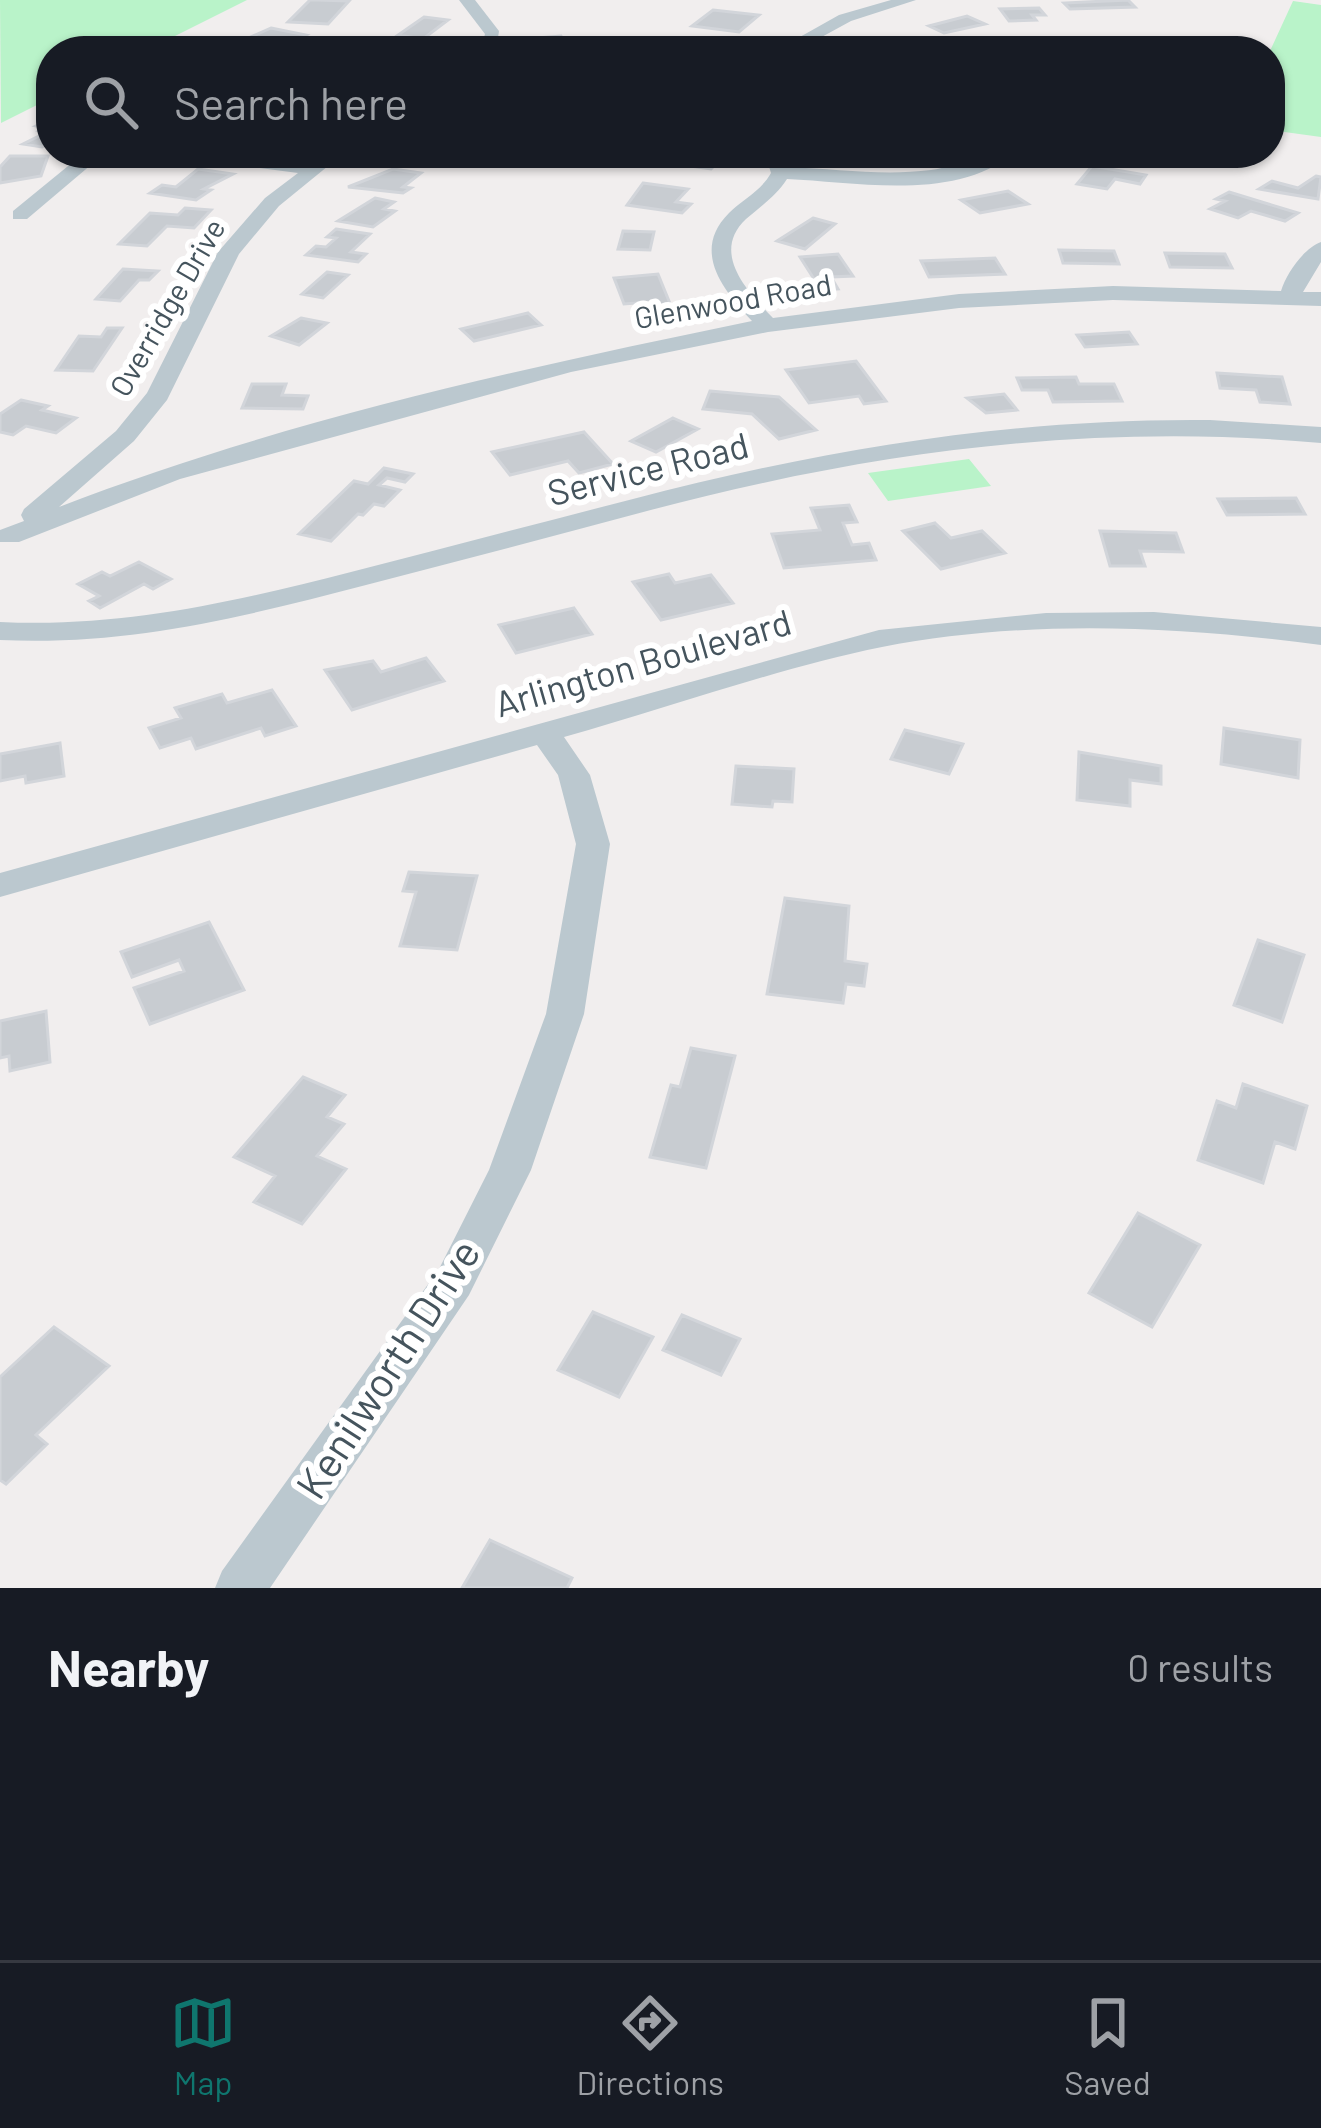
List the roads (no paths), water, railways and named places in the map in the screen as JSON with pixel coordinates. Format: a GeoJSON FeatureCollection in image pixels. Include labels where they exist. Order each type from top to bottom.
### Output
{"type":"FeatureCollection","features":[{"type":"Feature","properties":{"kind":"street"},"geometry":{"type":"LineString","coordinates":[[467,0],[492,36]]}},
{"type":"Feature","properties":{"kind":"street"},"geometry":{"type":"LineString","coordinates":[[810,36],[896,1]]}},
{"type":"Feature","properties":{"kind":"street"},"geometry":{"type":"LineString","coordinates":[[20,215],[78,168]]}},
{"type":"Feature","properties":{"kind":"street"},"geometry":{"type":"LineString","coordinates":[[307,168],[315,169]]}},
{"type":"Feature","properties":{"kind":"street"},"geometry":{"type":"LineString","coordinates":[[768,326],[728,280],[721,245],[727,227],[774,189],[777,168]]}},
{"type":"Feature","properties":{"kind":"street"},"geometry":{"type":"LineString","coordinates":[[842,168],[931,175],[968,168]]}},
{"type":"Feature","properties":{"kind":"street","name":"Overridge Drive"},"geometry":{"type":"LineString","coordinates":[[4,540],[99,462],[158,395],[229,252],[272,202],[315,169]]}},
{"type":"Feature","properties":{"kind":"street"},"geometry":{"type":"LineString","coordinates":[[1291,297],[1294,280],[1321,248]]}},
{"type":"Feature","properties":{"kind":"street","name":"Glenwood Road"},"geometry":{"type":"LineString","coordinates":[[4,540],[172,473],[568,366],[768,326],[958,302],[1113,293],[1321,299]]}},
{"type":"Feature","properties":{"kind":"street","name":"Service Road"},"geometry":{"type":"LineString","coordinates":[[0,631],[49,636],[137,629],[232,611],[700,490],[876,452],[1112,428],[1321,435]]}},
{"type":"Feature","properties":{"kind":"street","name":"Glenwood Road"},"geometry":{"type":"LineString","coordinates":[[99,462],[172,473]]}},
{"type":"Feature","properties":{"kind":"street","name":"Arlington Boulevard"},"geometry":{"type":"LineString","coordinates":[[0,884],[878,639],[995,622],[1180,619],[1321,636]]}},
{"type":"Feature","properties":{"kind":"street","name":"Kenilworth Drive"},"geometry":{"type":"LineString","coordinates":[[240,1588],[454,1282],[510,1169],[565,1014],[592,844],[574,775],[544,731]]}}]}
